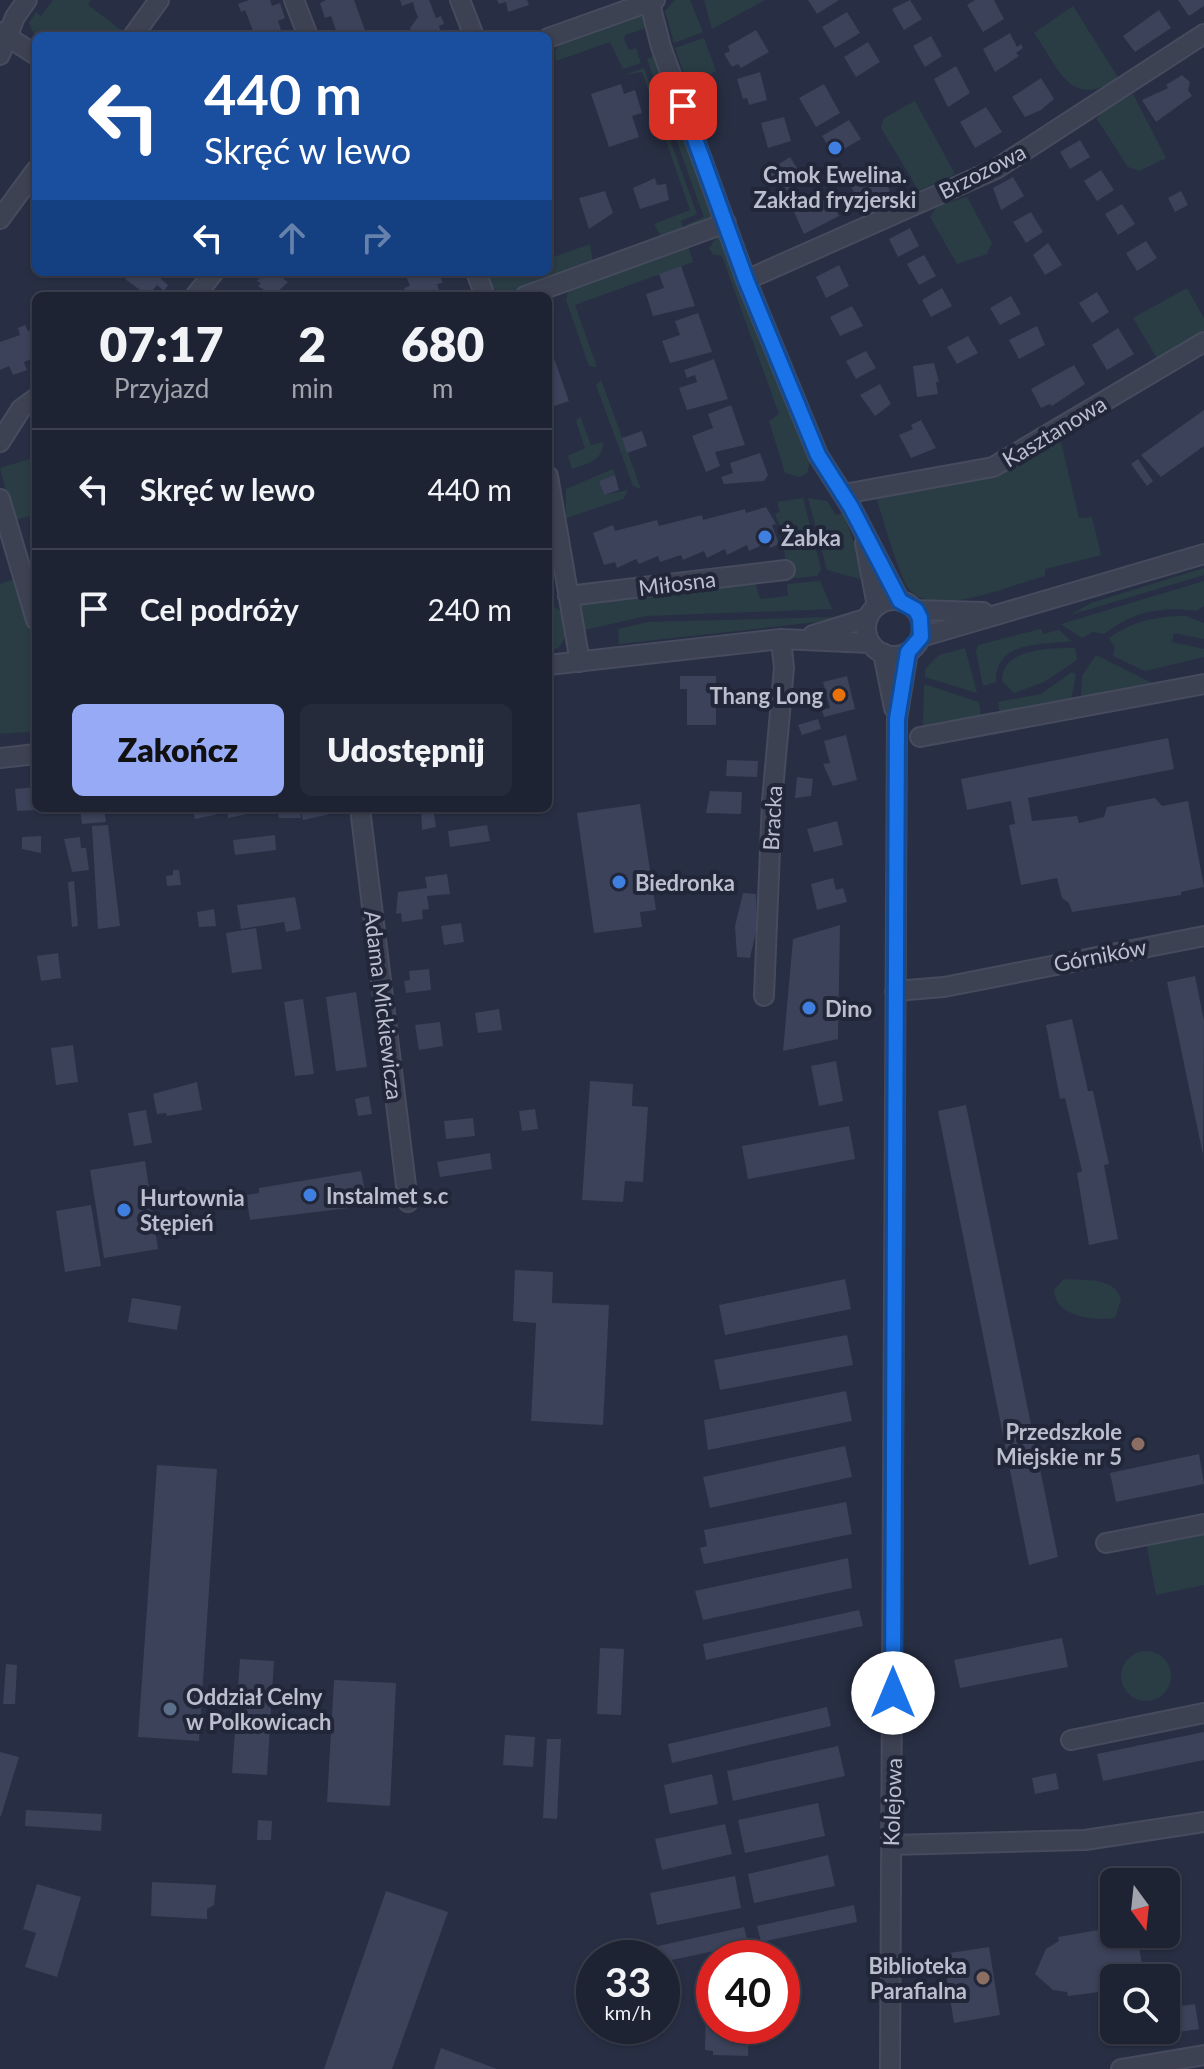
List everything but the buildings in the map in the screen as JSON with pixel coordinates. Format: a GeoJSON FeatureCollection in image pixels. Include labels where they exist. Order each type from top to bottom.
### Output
{"type":"FeatureCollection","features":[{"type":"Feature","properties":{"kind":"street"},"geometry":{"type":"LineString","coordinates":[[0,55],[4,34],[27,0]]}},
{"type":"Feature","properties":{"kind":"street"},"geometry":{"type":"LineString","coordinates":[[136,32],[159,0]]}},
{"type":"Feature","properties":{"kind":"street"},"geometry":{"type":"LineString","coordinates":[[294,0],[306,32]]}},
{"type":"Feature","properties":{"kind":"street"},"geometry":{"type":"LineString","coordinates":[[460,0],[472,32]]}},
{"type":"Feature","properties":{"kind":"street"},"geometry":{"type":"LineString","coordinates":[[552,36],[612,7],[651,1],[661,47],[746,280],[818,455],[908,605],[920,618],[921,637]]}},
{"type":"Feature","properties":{"kind":"street"},"geometry":{"type":"LineString","coordinates":[[4,34],[32,52]]}},
{"type":"Feature","properties":{"kind":"street","name":"Brzozowa"},"geometry":{"type":"LineString","coordinates":[[746,280],[996,169],[1204,34]]}},
{"type":"Feature","properties":{"kind":"street"},"geometry":{"type":"LineString","coordinates":[[0,219],[32,175]]}},
{"type":"Feature","properties":{"kind":"street"},"geometry":{"type":"LineString","coordinates":[[536,292],[726,223]]}},
{"type":"Feature","properties":{"kind":"street"},"geometry":{"type":"LineString","coordinates":[[198,292],[211,276]]}},
{"type":"Feature","properties":{"kind":"street","name":"Kasztanowa"},"geometry":{"type":"LineString","coordinates":[[844,494],[993,467],[1204,342]]}},
{"type":"Feature","properties":{"kind":"street"},"geometry":{"type":"LineString","coordinates":[[0,442],[21,409],[32,401]]}},
{"type":"Feature","properties":{"kind":"street"},"geometry":{"type":"LineString","coordinates":[[0,499],[32,607]]}},
{"type":"Feature","properties":{"kind":"street"},"geometry":{"type":"LineString","coordinates":[[552,499],[580,662]]}},
{"type":"Feature","properties":{"kind":"street"},"geometry":{"type":"LineString","coordinates":[[863,528],[877,648]]}},
{"type":"Feature","properties":{"kind":"street"},"geometry":{"type":"LineString","coordinates":[[790,639],[908,652],[921,637],[1204,554]]}},
{"type":"Feature","properties":{"kind":"street","name":"Miłosna"},"geometry":{"type":"LineString","coordinates":[[568,596],[785,570]]}},
{"type":"Feature","properties":{"kind":"street"},"geometry":{"type":"LineString","coordinates":[[552,665],[790,639],[872,612],[908,605],[946,614],[1002,612]]}},
{"type":"Feature","properties":{"kind":"street","name":"Bracka"},"geometry":{"type":"LineString","coordinates":[[764,996],[772,801],[784,668],[790,639]]}},
{"type":"Feature","properties":{"kind":"street","name":"Kolejowa"},"geometry":{"type":"LineString","coordinates":[[877,648],[897,719]]}},
{"type":"Feature","properties":{"kind":"street","name":"Kolejowa"},"geometry":{"type":"LineString","coordinates":[[890,2069],[897,719],[908,652]]}},
{"type":"Feature","properties":{"kind":"street"},"geometry":{"type":"LineString","coordinates":[[920,737],[1204,684]]}},
{"type":"Feature","properties":{"kind":"street"},"geometry":{"type":"LineString","coordinates":[[0,758],[32,754]]}},
{"type":"Feature","properties":{"kind":"street","name":"Adama Mickiewicza"},"geometry":{"type":"LineString","coordinates":[[360,812],[408,1202]]}},
{"type":"Feature","properties":{"kind":"street","name":"Górników"},"geometry":{"type":"LineString","coordinates":[[895,991],[917,991],[1204,936]]}},
{"type":"Feature","properties":{"kind":"street"},"geometry":{"type":"LineString","coordinates":[[1106,1543],[1204,1524]]}},
{"type":"Feature","properties":{"kind":"street"},"geometry":{"type":"LineString","coordinates":[[1071,1740],[1204,1713]]}},
{"type":"Feature","properties":{"kind":"street"},"geometry":{"type":"LineString","coordinates":[[891,1845],[1085,1840],[1204,1822]]}},
{"type":"Feature","properties":{"kind":"street"},"geometry":{"type":"LineString","coordinates":[[1121,2069],[1204,2055]]}},
{"type":"Feature","properties":{"kind":"shaded area"},"geometry":{"type":"Polygon","coordinates":[[[53,0],[91,0],[88,5],[121,30],[33,32],[29,23],[36,12],[41,16],[53,0]]]}},
{"type":"Feature","properties":{"kind":"shaded area"},"geometry":{"type":"Polygon","coordinates":[[[675,0],[690,0],[703,32],[674,43],[665,11],[675,0]]]}},
{"type":"Feature","properties":{"kind":"shaded area"},"geometry":{"type":"Polygon","coordinates":[[[704,0],[765,0],[712,29],[704,0]]]}},
{"type":"Feature","properties":{"kind":"shaded area"},"geometry":{"type":"Polygon","coordinates":[[[1073,6],[1119,79],[1088,90],[1077,88],[1060,72],[1034,33],[1073,6]]]}},
{"type":"Feature","properties":{"kind":"shaded area"},"geometry":{"type":"Polygon","coordinates":[[[635,15],[645,18],[649,27],[625,35],[624,39],[629,50],[636,48],[641,63],[623,69],[610,42],[556,61],[555,51],[560,42],[635,15]]]}},
{"type":"Feature","properties":{"kind":"shaded area"},"geometry":{"type":"Polygon","coordinates":[[[704,38],[716,71],[688,85],[675,48],[704,38]]]}},
{"type":"Feature","properties":{"kind":"shaded area"},"geometry":{"type":"Polygon","coordinates":[[[658,54],[715,220],[688,229],[686,225],[704,217],[647,59],[658,54]]]}},
{"type":"Feature","properties":{"kind":"shaded area"},"geometry":{"type":"Polygon","coordinates":[[[644,68],[697,214],[681,221],[683,230],[662,239],[654,224],[690,210],[642,72],[624,75],[644,68]]]}},
{"type":"Feature","properties":{"kind":"shaded area"},"geometry":{"type":"Polygon","coordinates":[[[1133,94],[1166,158],[1139,171],[1128,167],[1097,119],[1102,111],[1133,94]]]}},
{"type":"Feature","properties":{"kind":"shaded area"},"geometry":{"type":"Polygon","coordinates":[[[915,101],[955,174],[919,191],[881,128],[884,118],[915,101]]]}},
{"type":"Feature","properties":{"kind":"shaded area"},"geometry":{"type":"Polygon","coordinates":[[[967,197],[992,243],[987,254],[957,264],[930,217],[937,206],[967,197]]]}},
{"type":"Feature","properties":{"kind":"shaded area"},"geometry":{"type":"Polygon","coordinates":[[[717,237],[728,242],[810,462],[807,473],[800,477],[785,473],[769,421],[779,414],[722,256],[713,254],[709,248],[717,237]]]}},
{"type":"Feature","properties":{"kind":"shaded area"},"geometry":{"type":"Polygon","coordinates":[[[590,244],[593,264],[513,292],[490,287],[486,276],[552,276],[552,258],[590,244]]]}},
{"type":"Feature","properties":{"kind":"shaded area"},"geometry":{"type":"Polygon","coordinates":[[[688,246],[693,262],[575,305],[597,367],[589,366],[566,300],[569,288],[688,246]]]}},
{"type":"Feature","properties":{"kind":"shaded area"},"geometry":{"type":"Polygon","coordinates":[[[1187,288],[1204,318],[1204,334],[1158,360],[1133,318],[1187,288]]]}},
{"type":"Feature","properties":{"kind":"shaded area"},"geometry":{"type":"Polygon","coordinates":[[[601,380],[641,489],[633,486],[596,385],[601,380]]]}},
{"type":"Feature","properties":{"kind":"shaded area"},"geometry":{"type":"Polygon","coordinates":[[[580,416],[591,445],[603,442],[594,460],[572,469],[568,456],[585,448],[576,421],[580,416]]]}},
{"type":"Feature","properties":{"kind":"shaded area"},"geometry":{"type":"Polygon","coordinates":[[[1060,438],[1079,518],[1092,517],[1101,555],[1045,569],[1045,576],[955,601],[921,598],[909,589],[895,558],[875,494],[1002,471],[1060,438]]]}},
{"type":"Feature","properties":{"kind":"shaded area"},"geometry":{"type":"Polygon","coordinates":[[[32,458],[32,515],[14,520],[0,468],[32,458]]]}},
{"type":"Feature","properties":{"kind":"shaded area"},"geometry":{"type":"Polygon","coordinates":[[[613,469],[615,475],[599,481],[604,495],[628,490],[623,499],[566,518],[566,489],[613,469]]]}},
{"type":"Feature","properties":{"kind":"shaded area"},"geometry":{"type":"Polygon","coordinates":[[[803,498],[821,569],[817,576],[787,579],[783,534],[775,514],[780,512],[777,502],[803,498]]]}},
{"type":"Feature","properties":{"kind":"shaded area"},"geometry":{"type":"Polygon","coordinates":[[[808,498],[827,501],[836,515],[843,513],[866,576],[860,579],[827,570],[808,498]]]}},
{"type":"Feature","properties":{"kind":"shaded area"},"geometry":{"type":"Polygon","coordinates":[[[1204,568],[1204,575],[1070,615],[1091,603],[1204,568]]]}},
{"type":"Feature","properties":{"kind":"shaded area"},"geometry":{"type":"Polygon","coordinates":[[[18,578],[32,632],[32,731],[0,734],[0,584],[18,578]]]}},
{"type":"Feature","properties":{"kind":"shaded area"},"geometry":{"type":"Polygon","coordinates":[[[750,581],[756,585],[760,599],[788,596],[787,584],[820,581],[832,609],[646,616],[581,631],[578,609],[584,600],[750,581]]]}},
{"type":"Feature","properties":{"kind":"shaded area"},"geometry":{"type":"Polygon","coordinates":[[[1204,581],[1204,606],[1196,611],[1171,609],[1148,612],[1125,620],[1104,634],[1093,632],[1082,638],[1061,624],[1204,581]]]}},
{"type":"Feature","properties":{"kind":"shaded area"},"geometry":{"type":"Polygon","coordinates":[[[552,605],[563,612],[566,636],[558,648],[552,649],[552,605]]]}},
{"type":"Feature","properties":{"kind":"shaded area"},"geometry":{"type":"Polygon","coordinates":[[[1186,616],[1204,623],[1204,639],[1174,633],[1172,642],[1204,649],[1204,657],[1145,671],[1113,656],[1115,647],[1109,638],[1127,627],[1165,617],[1186,616]]]}},
{"type":"Feature","properties":{"kind":"shaded area"},"geometry":{"type":"Polygon","coordinates":[[[834,617],[835,620],[619,644],[618,629],[648,622],[834,617]]]}},
{"type":"Feature","properties":{"kind":"shaded area"},"geometry":{"type":"Polygon","coordinates":[[[1041,629],[1043,634],[1059,630],[1071,641],[1022,647],[1012,652],[1003,658],[996,682],[983,686],[976,651],[978,645],[1041,629]]]}},
{"type":"Feature","properties":{"kind":"shaded area"},"geometry":{"type":"Polygon","coordinates":[[[965,648],[977,693],[925,677],[925,669],[939,655],[965,648]]]}},
{"type":"Feature","properties":{"kind":"shaded area"},"geometry":{"type":"Polygon","coordinates":[[[1075,648],[1077,660],[1044,682],[1014,693],[1002,681],[1004,670],[1018,656],[1041,650],[1075,648]]]}},
{"type":"Feature","properties":{"kind":"shaded area"},"geometry":{"type":"Polygon","coordinates":[[[1096,655],[1156,685],[1081,699],[1082,676],[1096,655]]]}},
{"type":"Feature","properties":{"kind":"shaded area"},"geometry":{"type":"Polygon","coordinates":[[[1072,672],[1076,674],[1071,700],[1000,714],[998,702],[1041,694],[1072,672]]]}},
{"type":"Feature","properties":{"kind":"shaded area"},"geometry":{"type":"Polygon","coordinates":[[[924,684],[979,702],[981,717],[923,728],[924,684]]]}},
{"type":"Feature","properties":{"kind":"shaded area"},"geometry":{"type":"Polygon","coordinates":[[[1064,1279],[1097,1281],[1112,1286],[1121,1299],[1115,1318],[1087,1318],[1068,1312],[1056,1299],[1054,1290],[1064,1279]]]}},
{"type":"Feature","properties":{"kind":"shaded area"},"geometry":{"type":"Polygon","coordinates":[[[1204,1534],[1204,1585],[1156,1595],[1147,1546],[1204,1534]]]}},
{"type":"Feature","properties":{"kind":"shaded area"},"geometry":{"type":"Polygon","coordinates":[[[1146,1651],[1163,1659],[1171,1676],[1163,1693],[1146,1701],[1129,1693],[1121,1676],[1129,1659],[1146,1651]]]}},
{"type":"Feature","properties":{"kind":"place","name":"Cmok Ewelina. Zakład fryzjerski"},"geometry":{"type":"Point","coordinates":[835,148]}},
{"type":"Feature","properties":{"kind":"place","name":"Żabka"},"geometry":{"type":"Point","coordinates":[765,537]}},
{"type":"Feature","properties":{"kind":"place","name":"Thang Long"},"geometry":{"type":"Point","coordinates":[839,695]}},
{"type":"Feature","properties":{"kind":"place","name":"Biedronka"},"geometry":{"type":"Point","coordinates":[619,882]}},
{"type":"Feature","properties":{"kind":"place","name":"Dino"},"geometry":{"type":"Point","coordinates":[809,1008]}},
{"type":"Feature","properties":{"kind":"place","name":"Instalmet s.c"},"geometry":{"type":"Point","coordinates":[310,1195]}},
{"type":"Feature","properties":{"kind":"place","name":"Hurtownia Stępień"},"geometry":{"type":"Point","coordinates":[124,1210]}},
{"type":"Feature","properties":{"kind":"place","name":"Przedszkole Miejskie nr 5"},"geometry":{"type":"Point","coordinates":[1138,1444]}},
{"type":"Feature","properties":{"kind":"place","name":"Oddział Celny w Polkowicach"},"geometry":{"type":"Point","coordinates":[170,1709]}},
{"type":"Feature","properties":{"kind":"place","name":"Biblioteka Parafialna"},"geometry":{"type":"Point","coordinates":[983,1978]}},
{"type":"Feature","properties":{"kind":"route"},"geometry":{"type":"LineString","coordinates":[[683,106],[746,280],[818,455],[844,494],[900,601],[916,610],[922,628],[921,637],[908,652],[905,662],[897,719],[893,1693]]}}]}
